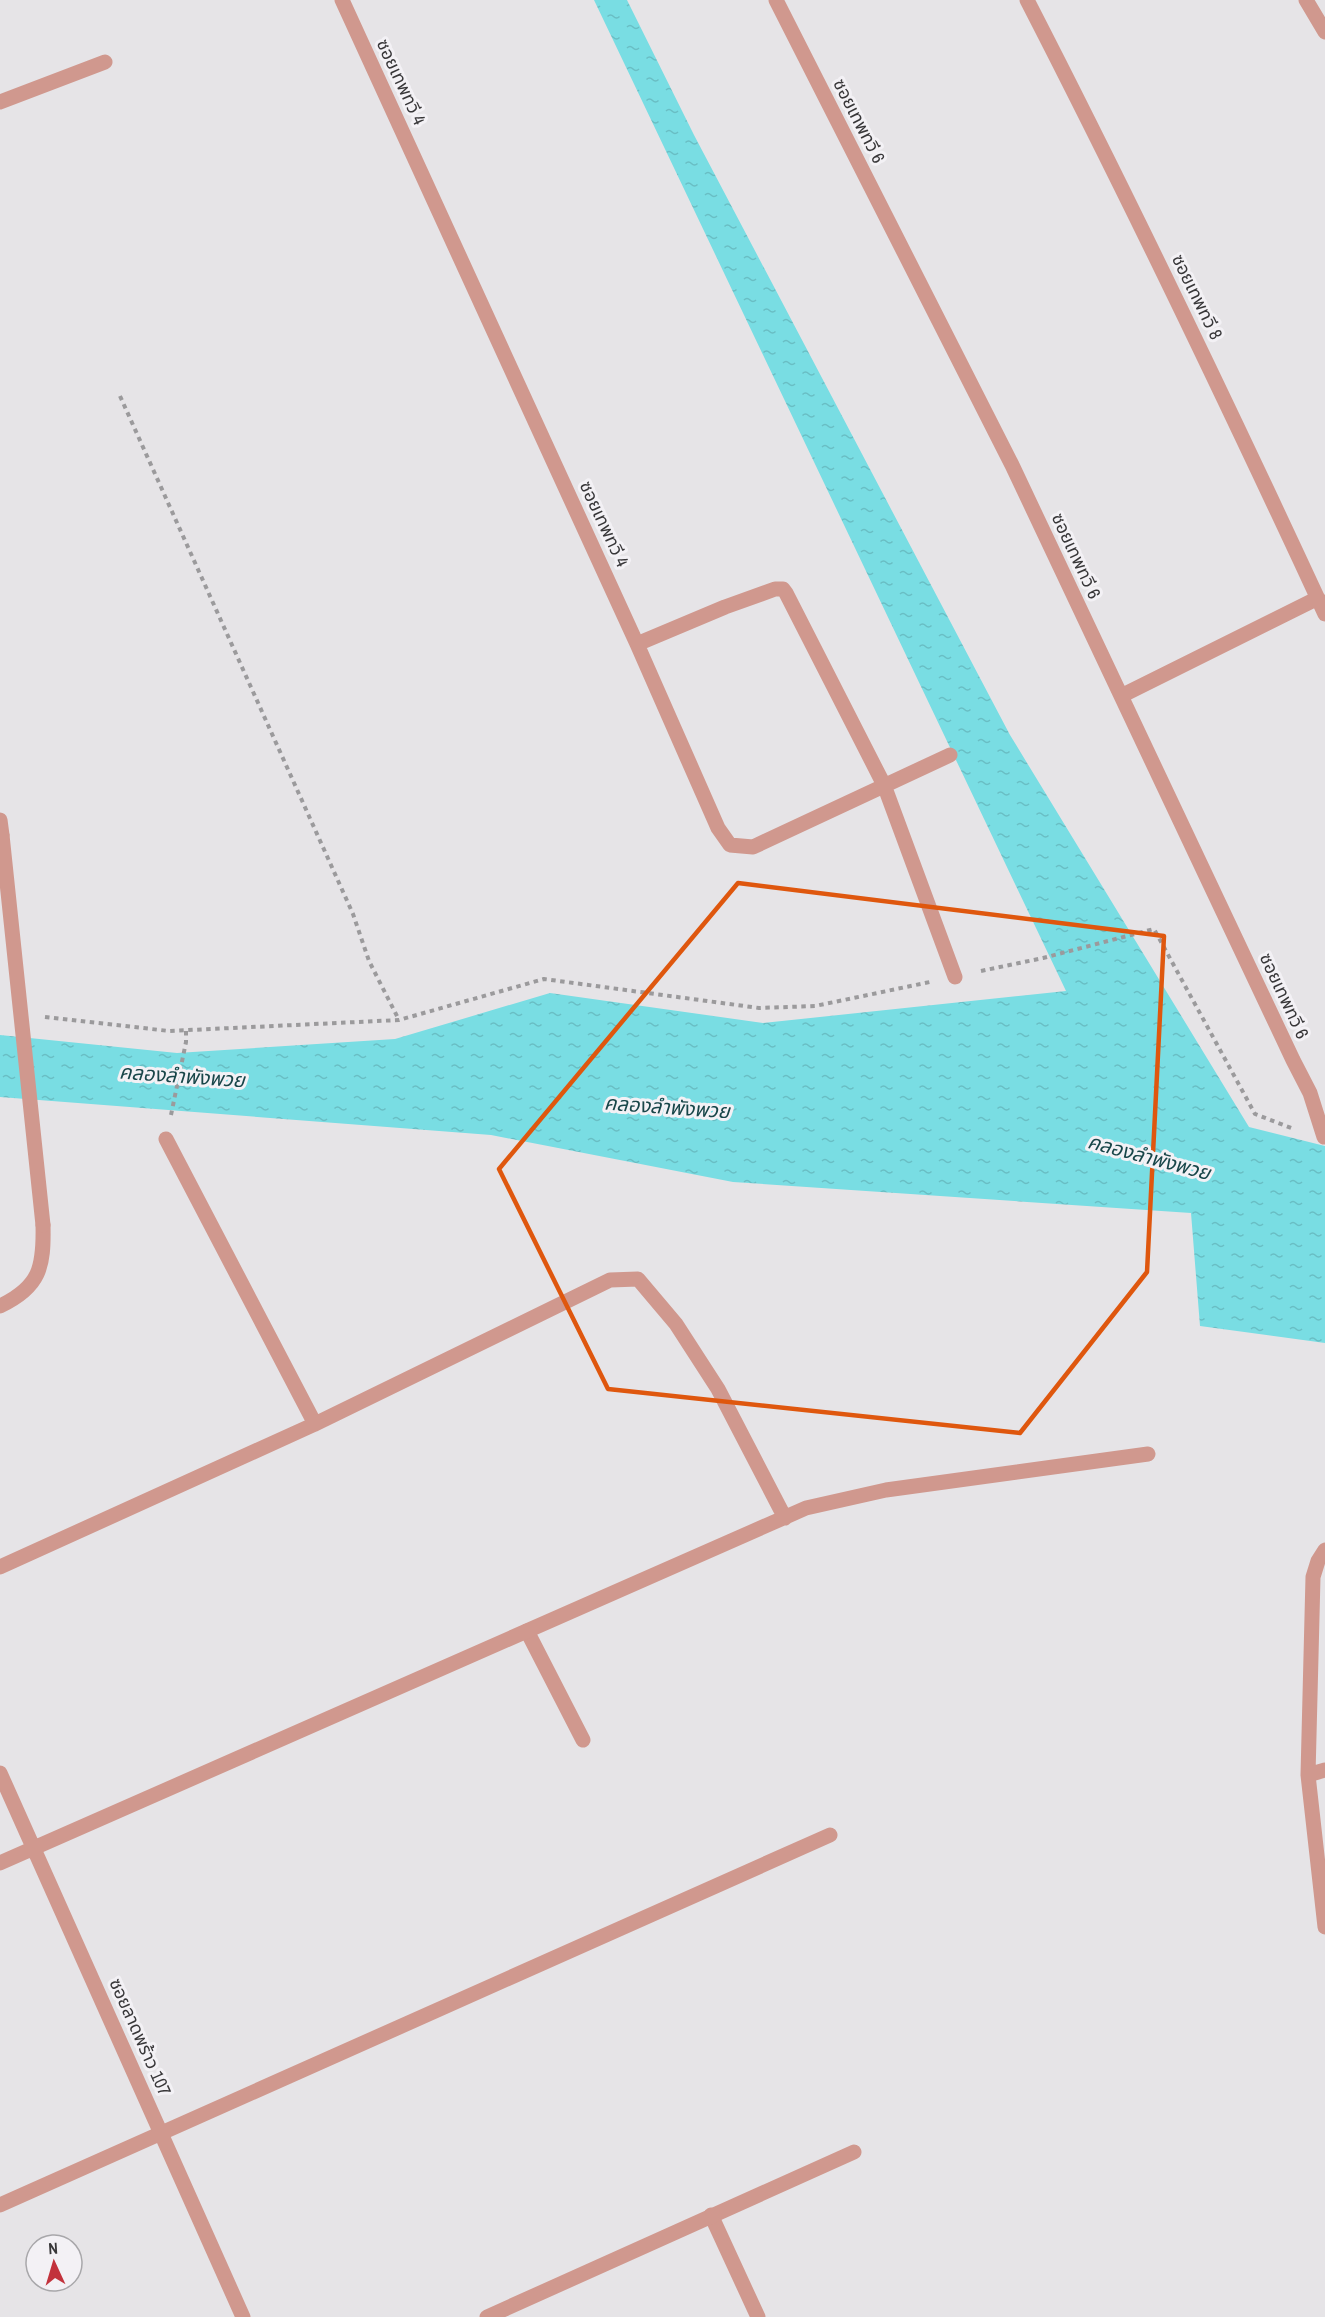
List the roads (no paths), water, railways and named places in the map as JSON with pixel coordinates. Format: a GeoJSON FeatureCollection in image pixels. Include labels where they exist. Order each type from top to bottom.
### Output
{"type":"FeatureCollection","features":[{"type":"Feature","properties":{"kind":"street","name":"ซอยเทพทวี 4"},"geometry":{"type":"LineString","coordinates":[[342,0],[637,644],[718,828],[730,845],[753,847],[950,755]]}},
{"type":"Feature","properties":{"kind":"street","name":"ซอยเทพทวี 6"},"geometry":{"type":"LineString","coordinates":[[776,0],[1007,454],[1310,1093],[1324,1137]]}},
{"type":"Feature","properties":{"kind":"street","name":"ซอยเทพทวี 8"},"geometry":{"type":"LineString","coordinates":[[1027,0],[1120,181],[1253,457],[1325,614]]}},
{"type":"Feature","properties":{"kind":"street"},"geometry":{"type":"LineString","coordinates":[[1306,0],[1325,32]]}},
{"type":"Feature","properties":{"kind":"street"},"geometry":{"type":"LineString","coordinates":[[0,102],[105,62]]}},
{"type":"Feature","properties":{"kind":"street"},"geometry":{"type":"LineString","coordinates":[[637,644],[725,607],[775,589],[783,589],[884,785],[955,977]]}},
{"type":"Feature","properties":{"kind":"street"},"geometry":{"type":"LineString","coordinates":[[1121,696],[1318,598]]}},
{"type":"Feature","properties":{"kind":"street"},"geometry":{"type":"LineString","coordinates":[[0,820],[43,1225],[42,1263],[35,1280],[21,1294],[0,1306]]}},
{"type":"Feature","properties":{"kind":"street"},"geometry":{"type":"LineString","coordinates":[[166,1139],[315,1424]]}},
{"type":"Feature","properties":{"kind":"street"},"geometry":{"type":"LineString","coordinates":[[0,1567],[315,1424],[610,1280],[638,1279],[676,1324],[718,1389],[785,1518]]}},
{"type":"Feature","properties":{"kind":"street"},"geometry":{"type":"LineString","coordinates":[[0,1863],[806,1508],[886,1490],[1148,1454]]}},
{"type":"Feature","properties":{"kind":"street"},"geometry":{"type":"LineString","coordinates":[[1325,1550],[1318,1561],[1313,1577],[1308,1775],[1325,1927]]}},
{"type":"Feature","properties":{"kind":"street"},"geometry":{"type":"LineString","coordinates":[[527,1631],[583,1740]]}},
{"type":"Feature","properties":{"kind":"street"},"geometry":{"type":"LineString","coordinates":[[1308,1775],[1325,1770]]}},
{"type":"Feature","properties":{"kind":"street","name":"ซอยลาดพร้าว 107"},"geometry":{"type":"LineString","coordinates":[[0,1773],[243,2317]]}},
{"type":"Feature","properties":{"kind":"street"},"geometry":{"type":"LineString","coordinates":[[0,2205],[830,1835]]}},
{"type":"Feature","properties":{"kind":"street"},"geometry":{"type":"LineString","coordinates":[[488,2317],[854,2152]]}},
{"type":"Feature","properties":{"kind":"street"},"geometry":{"type":"LineString","coordinates":[[711,2215],[758,2317]]}},
{"type":"Feature","properties":{"kind":"water","name":"คลองลำพังพวย"},"geometry":{"type":"Polygon","coordinates":[[[594,0],[627,0],[694,135],[1010,735],[1249,1127],[1325,1146],[1325,1343],[1200,1326],[1191,1213],[733,1182],[491,1135],[0,1097],[0,1035],[177,1053],[395,1039],[550,993],[763,1023],[1066,991],[594,0]]]}}]}
